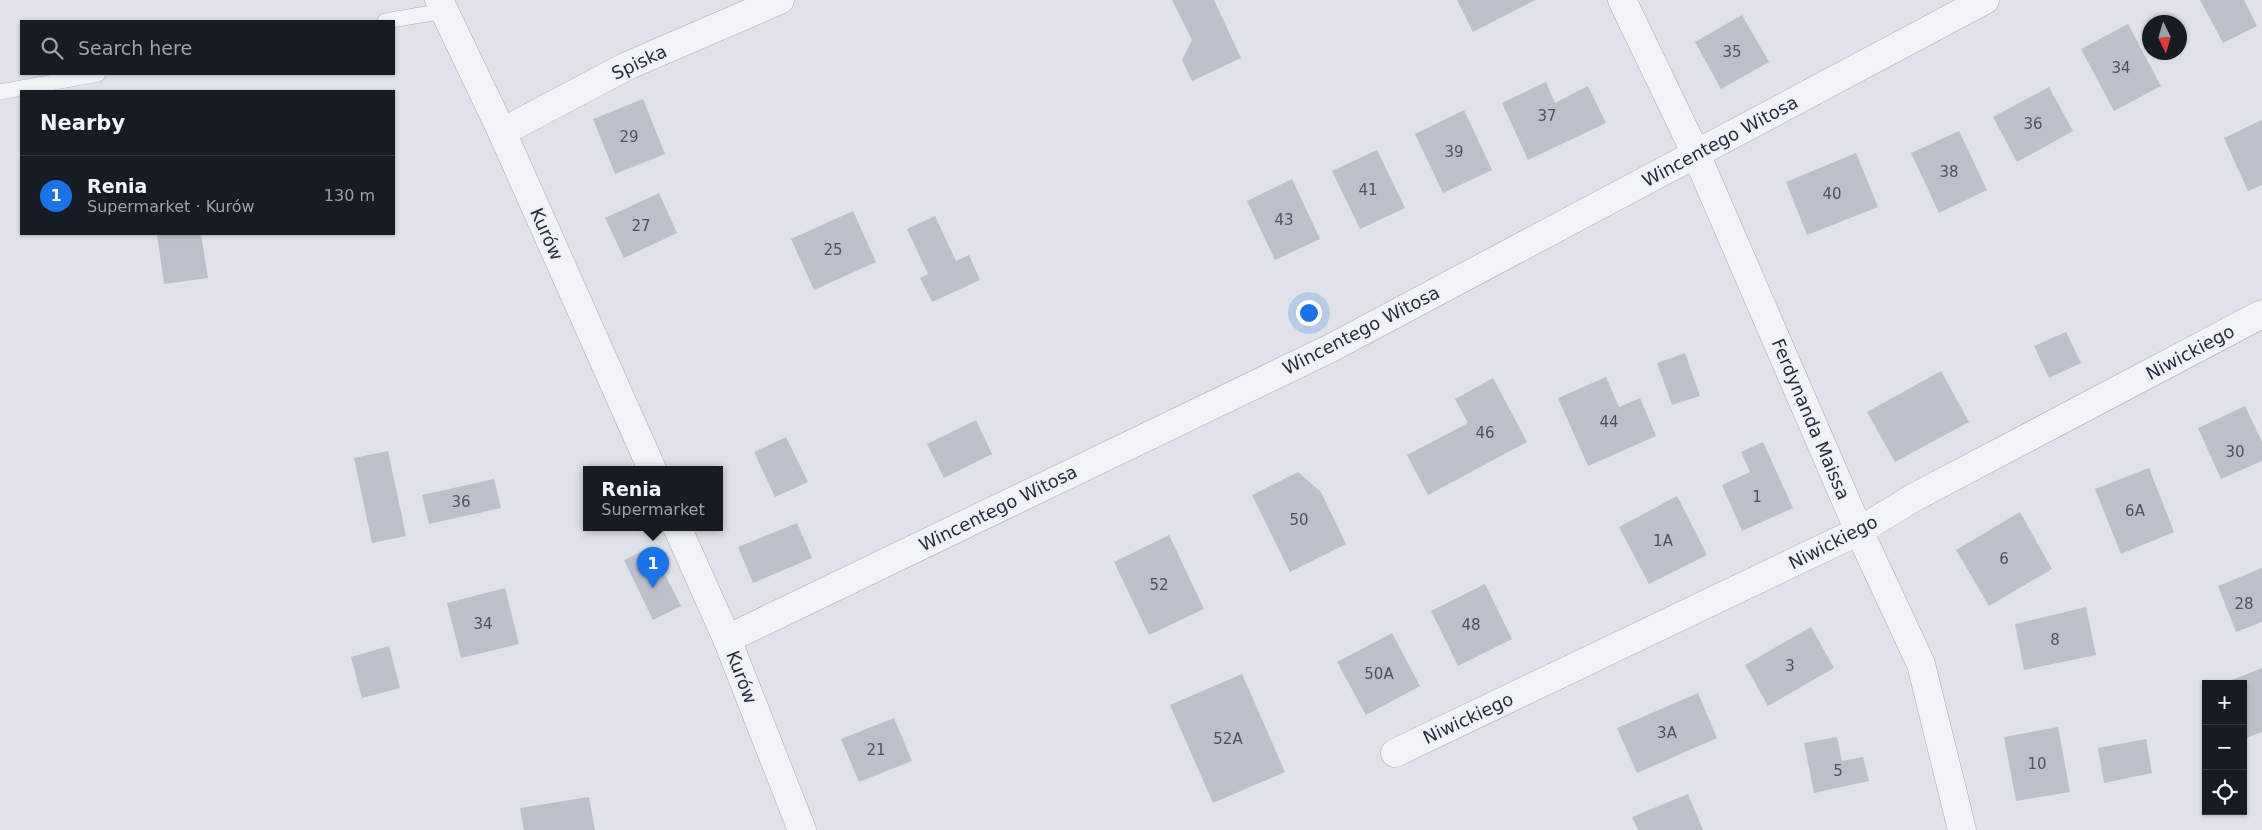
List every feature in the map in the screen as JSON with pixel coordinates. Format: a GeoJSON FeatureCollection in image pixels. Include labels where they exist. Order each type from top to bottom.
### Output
{"type":"FeatureCollection","features":[{"type":"Feature","properties":{"kind":"street","name":"Spiska"},"geometry":{"type":"LineString","coordinates":[[502,132],[627,66],[753,5],[780,0]]}},
{"type":"Feature","properties":{"kind":"street","name":"Ferdynanda Maissa"},"geometry":{"type":"LineString","coordinates":[[1622,0],[1696,154],[1859,531],[1921,664],[1962,830]]}},
{"type":"Feature","properties":{"kind":"street","name":"Wincentego Witosa"},"geometry":{"type":"LineString","coordinates":[[727,639],[1331,348],[1985,0]]}},
{"type":"Feature","properties":{"kind":"street","name":"Kurów"},"geometry":{"type":"LineString","coordinates":[[441,5],[502,132],[651,466]]}},
{"type":"Feature","properties":{"kind":"street","name":"Niwickiego"},"geometry":{"type":"LineString","coordinates":[[1395,753],[1859,531],[1913,498],[2262,314]]}},
{"type":"Feature","properties":{"kind":"street","name":"Kurów"},"geometry":{"type":"LineString","coordinates":[[679,531],[727,639],[802,830]]}},
{"type":"Feature","properties":{"kind":"lane"},"geometry":{"type":"LineString","coordinates":[[388,20],[441,5]]}},
{"type":"Feature","properties":{"kind":"lane"},"geometry":{"type":"LineString","coordinates":[[0,92],[93,75]]}},
{"type":"Feature","properties":{"kind":"building"},"geometry":{"type":"Polygon","coordinates":[[[1172,0],[1214,0],[1241,58],[1192,81],[1182,60],[1192,40],[1172,0]]]}},
{"type":"Feature","properties":{"kind":"building"},"geometry":{"type":"Polygon","coordinates":[[[1457,0],[1535,0],[1473,32],[1457,0]]]}},
{"type":"Feature","properties":{"kind":"building"},"geometry":{"type":"Polygon","coordinates":[[[2200,0],[2244,0],[2257,26],[2223,43],[2200,0]]]}},
{"type":"Feature","properties":{"kind":"building"},"geometry":{"type":"Polygon","coordinates":[[[1742,15],[1769,62],[1721,89],[1695,42],[1742,15]]]}},
{"type":"Feature","properties":{"kind":"building"},"geometry":{"type":"Polygon","coordinates":[[[2128,24],[2142,50],[2142,60],[2147,60],[2161,86],[2114,111],[2081,49],[2128,24]]]}},
{"type":"Feature","properties":{"kind":"building"},"geometry":{"type":"Polygon","coordinates":[[[1546,82],[1555,103],[1588,86],[1606,123],[1528,160],[1502,103],[1546,82]]]}},
{"type":"Feature","properties":{"kind":"building"},"geometry":{"type":"Polygon","coordinates":[[[2049,87],[2073,131],[2017,162],[1993,117],[2049,87]]]}},
{"type":"Feature","properties":{"kind":"building"},"geometry":{"type":"Polygon","coordinates":[[[643,99],[665,154],[615,174],[593,119],[643,99]]]}},
{"type":"Feature","properties":{"kind":"building"},"geometry":{"type":"Polygon","coordinates":[[[1464,110],[1492,170],[1443,193],[1415,134],[1464,110]]]}},
{"type":"Feature","properties":{"kind":"building"},"geometry":{"type":"Polygon","coordinates":[[[2262,120],[2262,185],[2248,191],[2224,138],[2262,120]]]}},
{"type":"Feature","properties":{"kind":"building"},"geometry":{"type":"Polygon","coordinates":[[[1959,131],[1987,190],[1939,213],[1911,153],[1959,131]]]}},
{"type":"Feature","properties":{"kind":"building"},"geometry":{"type":"Polygon","coordinates":[[[1377,150],[1405,208],[1360,229],[1332,171],[1377,150]]]}},
{"type":"Feature","properties":{"kind":"building"},"geometry":{"type":"Polygon","coordinates":[[[1856,153],[1878,207],[1807,235],[1786,182],[1856,153]]]}},
{"type":"Feature","properties":{"kind":"building"},"geometry":{"type":"Polygon","coordinates":[[[1292,179],[1320,239],[1275,260],[1247,201],[1292,179]]]}},
{"type":"Feature","properties":{"kind":"building"},"geometry":{"type":"Polygon","coordinates":[[[659,193],[677,233],[624,258],[605,218],[659,193]]]}},
{"type":"Feature","properties":{"kind":"building"},"geometry":{"type":"Polygon","coordinates":[[[853,211],[876,262],[814,290],[791,239],[853,211]]]}},
{"type":"Feature","properties":{"kind":"building"},"geometry":{"type":"Polygon","coordinates":[[[935,216],[956,261],[969,255],[980,280],[932,302],[920,278],[928,274],[907,229],[935,216]]]}},
{"type":"Feature","properties":{"kind":"building"},"geometry":{"type":"Polygon","coordinates":[[[157,235],[201,235],[208,278],[164,284],[157,235]]]}},
{"type":"Feature","properties":{"kind":"building"},"geometry":{"type":"Polygon","coordinates":[[[2066,332],[2081,363],[2049,378],[2034,346],[2066,332]]]}},
{"type":"Feature","properties":{"kind":"building"},"geometry":{"type":"Polygon","coordinates":[[[1685,353],[1700,396],[1672,405],[1657,363],[1685,353]]]}},
{"type":"Feature","properties":{"kind":"building"},"geometry":{"type":"Polygon","coordinates":[[[1941,371],[1969,422],[1895,462],[1867,412],[1941,371]]]}},
{"type":"Feature","properties":{"kind":"building"},"geometry":{"type":"Polygon","coordinates":[[[1606,377],[1619,407],[1640,398],[1656,436],[1588,466],[1558,398],[1606,377]]]}},
{"type":"Feature","properties":{"kind":"building"},"geometry":{"type":"Polygon","coordinates":[[[1493,378],[1527,442],[1428,495],[1407,455],[1468,423],[1455,399],[1493,378]]]}},
{"type":"Feature","properties":{"kind":"building"},"geometry":{"type":"Polygon","coordinates":[[[2245,406],[2262,442],[2262,461],[2221,479],[2198,428],[2245,406]]]}},
{"type":"Feature","properties":{"kind":"building"},"geometry":{"type":"Polygon","coordinates":[[[976,420],[992,454],[944,478],[927,444],[976,420]]]}},
{"type":"Feature","properties":{"kind":"building"},"geometry":{"type":"Polygon","coordinates":[[[786,437],[808,482],[775,497],[754,452],[786,437]]]}},
{"type":"Feature","properties":{"kind":"building"},"geometry":{"type":"Polygon","coordinates":[[[1763,442],[1793,508],[1742,531],[1722,485],[1750,472],[1741,452],[1763,442]]]}},
{"type":"Feature","properties":{"kind":"building"},"geometry":{"type":"Polygon","coordinates":[[[388,451],[406,536],[372,543],[354,458],[388,451]]]}},
{"type":"Feature","properties":{"kind":"building"},"geometry":{"type":"Polygon","coordinates":[[[2149,468],[2174,532],[2121,554],[2095,489],[2149,468]]]}},
{"type":"Feature","properties":{"kind":"building"},"geometry":{"type":"Polygon","coordinates":[[[1298,472],[1321,492],[1346,544],[1290,572],[1252,495],[1298,472]]]}},
{"type":"Feature","properties":{"kind":"building"},"geometry":{"type":"Polygon","coordinates":[[[494,479],[501,508],[429,524],[422,495],[494,479]]]}},
{"type":"Feature","properties":{"kind":"building"},"geometry":{"type":"Polygon","coordinates":[[[1677,496],[1707,555],[1649,584],[1619,527],[1677,496]]]}},
{"type":"Feature","properties":{"kind":"building"},"geometry":{"type":"Polygon","coordinates":[[[2020,512],[2052,569],[1989,606],[1956,550],[2020,512]]]}},
{"type":"Feature","properties":{"kind":"building"},"geometry":{"type":"Polygon","coordinates":[[[797,523],[812,558],[753,583],[738,547],[797,523]]]}},
{"type":"Feature","properties":{"kind":"building"},"geometry":{"type":"Polygon","coordinates":[[[1169,535],[1204,609],[1149,635],[1114,562],[1169,535]]]}},
{"type":"Feature","properties":{"kind":"building"},"geometry":{"type":"Polygon","coordinates":[[[651,547],[681,606],[653,620],[624,560],[651,547]]]}},
{"type":"Feature","properties":{"kind":"building"},"geometry":{"type":"Polygon","coordinates":[[[2262,568],[2262,622],[2236,632],[2218,586],[2262,568]]]}},
{"type":"Feature","properties":{"kind":"building"},"geometry":{"type":"Polygon","coordinates":[[[1485,584],[1512,639],[1458,666],[1431,611],[1485,584]]]}},
{"type":"Feature","properties":{"kind":"building"},"geometry":{"type":"Polygon","coordinates":[[[505,588],[519,644],[461,658],[447,603],[505,588]]]}},
{"type":"Feature","properties":{"kind":"building"},"geometry":{"type":"Polygon","coordinates":[[[2086,607],[2096,655],[2024,670],[2015,624],[2086,607]]]}},
{"type":"Feature","properties":{"kind":"building"},"geometry":{"type":"Polygon","coordinates":[[[1811,627],[1834,668],[1768,706],[1745,665],[1811,627]]]}},
{"type":"Feature","properties":{"kind":"building"},"geometry":{"type":"Polygon","coordinates":[[[1392,633],[1420,686],[1366,715],[1337,662],[1392,633]]]}},
{"type":"Feature","properties":{"kind":"building"},"geometry":{"type":"Polygon","coordinates":[[[389,646],[400,688],[362,698],[351,657],[389,646]]]}},
{"type":"Feature","properties":{"kind":"building"},"geometry":{"type":"Polygon","coordinates":[[[2262,668],[2262,732],[2247,738],[2247,680],[2232,680],[2262,668]]]}},
{"type":"Feature","properties":{"kind":"building"},"geometry":{"type":"Polygon","coordinates":[[[1242,674],[1285,772],[1213,803],[1170,705],[1242,674]]]}},
{"type":"Feature","properties":{"kind":"building"},"geometry":{"type":"Polygon","coordinates":[[[1698,693],[1717,738],[1637,773],[1617,728],[1698,693]]]}},
{"type":"Feature","properties":{"kind":"building"},"geometry":{"type":"Polygon","coordinates":[[[894,718],[912,761],[859,782],[841,739],[894,718]]]}},
{"type":"Feature","properties":{"kind":"building"},"geometry":{"type":"Polygon","coordinates":[[[2058,727],[2070,792],[2016,801],[2004,737],[2058,727]]]}},
{"type":"Feature","properties":{"kind":"building"},"geometry":{"type":"Polygon","coordinates":[[[1837,737],[1842,761],[1863,757],[1869,781],[1814,793],[1804,743],[1837,737]]]}},
{"type":"Feature","properties":{"kind":"building"},"geometry":{"type":"Polygon","coordinates":[[[2146,739],[2152,773],[2104,783],[2098,748],[2146,739]]]}},
{"type":"Feature","properties":{"kind":"building"},"geometry":{"type":"Polygon","coordinates":[[[1688,794],[1703,830],[1638,830],[1632,817],[1688,794]]]}},
{"type":"Feature","properties":{"kind":"building"},"geometry":{"type":"Polygon","coordinates":[[[589,797],[595,830],[524,830],[520,808],[589,797]]]}},
{"type":"Feature","properties":{"kind":"place","name":"Renia"},"geometry":{"type":"Point","coordinates":[653,588]}}]}
